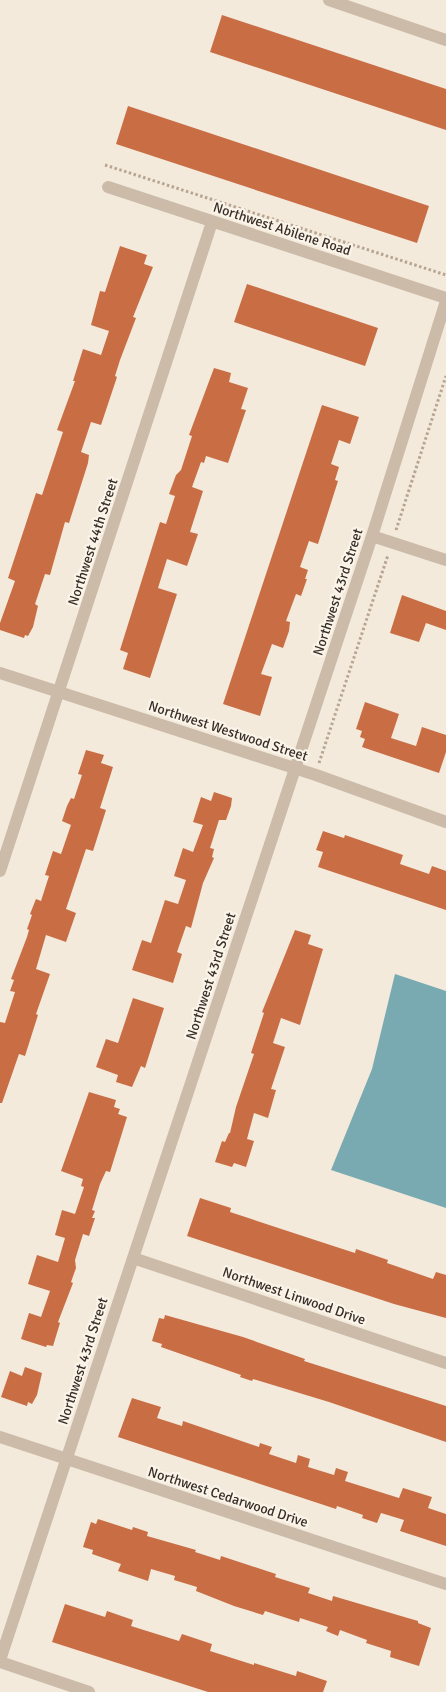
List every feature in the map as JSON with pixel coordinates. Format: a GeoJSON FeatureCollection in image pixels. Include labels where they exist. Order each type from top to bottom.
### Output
{"type":"FeatureCollection","features":[{"type":"Feature","properties":{"kind":"street"},"geometry":{"type":"LineString","coordinates":[[329,0],[446,40]]}},
{"type":"Feature","properties":{"kind":"street","name":"Northwest Abilene Road"},"geometry":{"type":"LineString","coordinates":[[108,187],[446,300]]}},
{"type":"Feature","properties":{"kind":"street","name":"Northwest 44th Street"},"geometry":{"type":"LineString","coordinates":[[0,871],[212,222]]}},
{"type":"Feature","properties":{"kind":"street","name":"Northwest 43rd Street"},"geometry":{"type":"LineString","coordinates":[[0,1661],[372,536],[446,300]]}},
{"type":"Feature","properties":{"kind":"street"},"geometry":{"type":"LineString","coordinates":[[372,536],[446,560]]}},
{"type":"Feature","properties":{"kind":"street","name":"Northwest Westwood Street"},"geometry":{"type":"LineString","coordinates":[[0,673],[316,775],[446,822]]}},
{"type":"Feature","properties":{"kind":"street","name":"Northwest Linwood Drive"},"geometry":{"type":"LineString","coordinates":[[133,1258],[446,1363]]}},
{"type":"Feature","properties":{"kind":"street","name":"Northwest Cedarwood Drive"},"geometry":{"type":"LineString","coordinates":[[0,1437],[446,1584]]}},
{"type":"Feature","properties":{"kind":"street"},"geometry":{"type":"LineString","coordinates":[[0,1661],[89,1692]]}},
{"type":"Feature","properties":{"kind":"path"},"geometry":{"type":"LineString","coordinates":[[105,165],[446,275]]}},
{"type":"Feature","properties":{"kind":"path"},"geometry":{"type":"LineString","coordinates":[[316,775],[446,376]]}},
{"type":"Feature","properties":{"kind":"water"},"geometry":{"type":"Polygon","coordinates":[[[395,974],[446,991],[446,1208],[331,1170],[372,1069],[395,974]]]}},
{"type":"Feature","properties":{"kind":"building"},"geometry":{"type":"Polygon","coordinates":[[[222,15],[446,89],[446,130],[210,52],[222,15]]]}},
{"type":"Feature","properties":{"kind":"building"},"geometry":{"type":"Polygon","coordinates":[[[128,106],[429,206],[417,243],[116,144],[128,106]]]}},
{"type":"Feature","properties":{"kind":"building"},"geometry":{"type":"Polygon","coordinates":[[[120,246],[147,255],[144,264],[153,267],[133,317],[136,318],[120,360],[115,376],[117,377],[101,425],[91,422],[81,452],[89,455],[88,463],[69,523],[65,522],[50,575],[45,574],[35,604],[38,606],[33,627],[28,636],[25,635],[24,638],[0,630],[0,623],[15,581],[8,578],[36,493],[42,495],[63,432],[57,430],[75,381],[73,381],[83,349],[101,355],[109,331],[91,325],[100,291],[105,292],[120,246]]]}},
{"type":"Feature","properties":{"kind":"building"},"geometry":{"type":"Polygon","coordinates":[[[247,284],[378,328],[365,366],[234,322],[247,284]]]}},
{"type":"Feature","properties":{"kind":"building"},"geometry":{"type":"Polygon","coordinates":[[[214,368],[231,373],[229,382],[248,388],[241,409],[246,410],[228,463],[206,456],[204,463],[201,462],[192,487],[203,491],[190,532],[198,534],[187,566],[167,559],[158,588],[177,594],[150,678],[123,669],[128,653],[120,650],[160,522],[166,524],[175,496],[169,494],[176,475],[181,470],[192,436],[189,435],[214,368]]]}},
{"type":"Feature","properties":{"kind":"building"},"geometry":{"type":"Polygon","coordinates":[[[322,405],[359,417],[350,444],[339,440],[331,464],[339,467],[335,480],[338,481],[318,544],[309,541],[300,567],[308,570],[305,579],[307,579],[301,596],[296,594],[286,621],[290,622],[289,631],[283,648],[272,644],[261,674],[272,677],[260,716],[223,704],[322,405]]]}},
{"type":"Feature","properties":{"kind":"building"},"geometry":{"type":"Polygon","coordinates":[[[402,595],[446,611],[446,630],[426,623],[419,642],[390,633],[402,595]]]}},
{"type":"Feature","properties":{"kind":"building"},"geometry":{"type":"Polygon","coordinates":[[[365,702],[399,714],[391,738],[416,746],[422,727],[446,735],[446,752],[439,773],[362,747],[365,739],[360,737],[362,731],[356,729],[365,702]]]}},
{"type":"Feature","properties":{"kind":"building"},"geometry":{"type":"Polygon","coordinates":[[[86,750],[104,755],[101,763],[113,767],[100,808],[106,810],[93,851],[86,849],[66,909],[76,913],[66,942],[46,935],[36,969],[50,974],[36,1014],[38,1015],[25,1056],[19,1054],[2,1103],[0,1103],[0,1022],[5,1023],[15,992],[10,991],[14,980],[11,979],[27,937],[29,930],[27,929],[32,915],[30,914],[36,899],[41,901],[49,876],[45,875],[53,851],[61,854],[71,825],[62,821],[71,798],[74,799],[82,775],[78,774],[86,750]]]}},
{"type":"Feature","properties":{"kind":"building"},"geometry":{"type":"Polygon","coordinates":[[[214,792],[232,798],[231,806],[226,820],[219,820],[210,848],[214,849],[212,857],[214,858],[203,883],[191,928],[186,926],[177,952],[182,954],[173,983],[132,970],[142,940],[151,943],[165,900],[178,904],[186,880],[174,876],[183,848],[193,852],[203,825],[193,822],[201,797],[211,801],[214,792]]]}},
{"type":"Feature","properties":{"kind":"building"},"geometry":{"type":"Polygon","coordinates":[[[323,831],[344,838],[345,835],[403,855],[400,864],[429,874],[432,866],[446,871],[446,910],[318,867],[323,852],[316,850],[323,831]]]}},
{"type":"Feature","properties":{"kind":"building"},"geometry":{"type":"Polygon","coordinates":[[[295,930],[311,935],[308,944],[323,949],[300,1025],[281,1018],[273,1043],[285,1047],[271,1089],[276,1090],[268,1118],[254,1113],[247,1139],[254,1141],[246,1167],[234,1163],[232,1167],[215,1162],[222,1141],[225,1142],[230,1133],[236,1107],[254,1054],[251,1053],[264,1013],[262,1012],[295,930]]]}},
{"type":"Feature","properties":{"kind":"building"},"geometry":{"type":"Polygon","coordinates":[[[133,998],[164,1008],[145,1068],[141,1066],[132,1087],[116,1082],[118,1075],[96,1067],[106,1039],[118,1043],[133,998]]]}},
{"type":"Feature","properties":{"kind":"building"},"geometry":{"type":"Polygon","coordinates":[[[89,1092],[116,1100],[114,1107],[120,1109],[118,1114],[127,1117],[110,1172],[106,1171],[100,1184],[92,1210],[95,1211],[92,1218],[95,1218],[89,1236],[83,1234],[75,1260],[76,1268],[71,1282],[73,1283],[58,1322],[60,1323],[53,1346],[47,1345],[46,1347],[21,1339],[29,1313],[41,1317],[50,1291],[28,1284],[37,1255],[58,1262],[65,1238],[55,1235],[62,1210],[75,1214],[84,1187],[81,1186],[83,1179],[61,1171],[89,1092]]]}},
{"type":"Feature","properties":{"kind":"building"},"geometry":{"type":"Polygon","coordinates":[[[200,1198],[231,1208],[230,1212],[355,1253],[356,1249],[388,1260],[387,1263],[433,1279],[436,1272],[446,1275],[446,1318],[394,1304],[187,1236],[200,1198]]]}},
{"type":"Feature","properties":{"kind":"building"},"geometry":{"type":"Polygon","coordinates":[[[165,1315],[243,1337],[305,1359],[304,1361],[446,1406],[446,1442],[329,1402],[253,1379],[252,1381],[240,1377],[241,1375],[161,1347],[162,1344],[152,1341],[159,1318],[164,1319],[165,1315]]]}},
{"type":"Feature","properties":{"kind":"building"},"geometry":{"type":"Polygon","coordinates":[[[25,1367],[42,1373],[37,1395],[32,1404],[28,1402],[27,1406],[1,1397],[10,1371],[22,1376],[25,1367]]]}},
{"type":"Feature","properties":{"kind":"building"},"geometry":{"type":"Polygon","coordinates":[[[132,1398],[161,1407],[157,1418],[182,1426],[183,1421],[259,1447],[260,1443],[272,1447],[269,1454],[296,1463],[298,1455],[310,1459],[308,1467],[334,1475],[336,1468],[348,1472],[345,1481],[399,1498],[403,1488],[432,1497],[428,1508],[446,1514],[446,1546],[400,1531],[404,1520],[381,1513],[377,1523],[362,1518],[363,1515],[337,1506],[336,1509],[118,1437],[132,1398]]]}},
{"type":"Feature","properties":{"kind":"building"},"geometry":{"type":"Polygon","coordinates":[[[98,1519],[132,1530],[133,1527],[148,1532],[147,1536],[196,1550],[195,1552],[220,1560],[221,1556],[276,1574],[275,1577],[310,1588],[308,1593],[332,1601],[333,1596],[418,1621],[418,1623],[431,1628],[419,1666],[390,1657],[391,1651],[366,1643],[367,1640],[340,1630],[338,1636],[326,1631],[328,1627],[300,1618],[299,1622],[265,1611],[263,1615],[234,1606],[196,1591],[197,1587],[174,1580],[175,1576],[151,1569],[148,1581],[118,1571],[121,1564],[92,1554],[93,1550],[83,1547],[91,1522],[96,1524],[98,1519]]]}},
{"type":"Feature","properties":{"kind":"building"},"geometry":{"type":"Polygon","coordinates":[[[65,1604],[105,1617],[107,1611],[133,1620],[131,1626],[179,1641],[182,1634],[212,1644],[210,1651],[254,1665],[254,1663],[296,1676],[297,1671],[327,1681],[323,1692],[208,1692],[52,1642],[65,1604]]]}}]}
